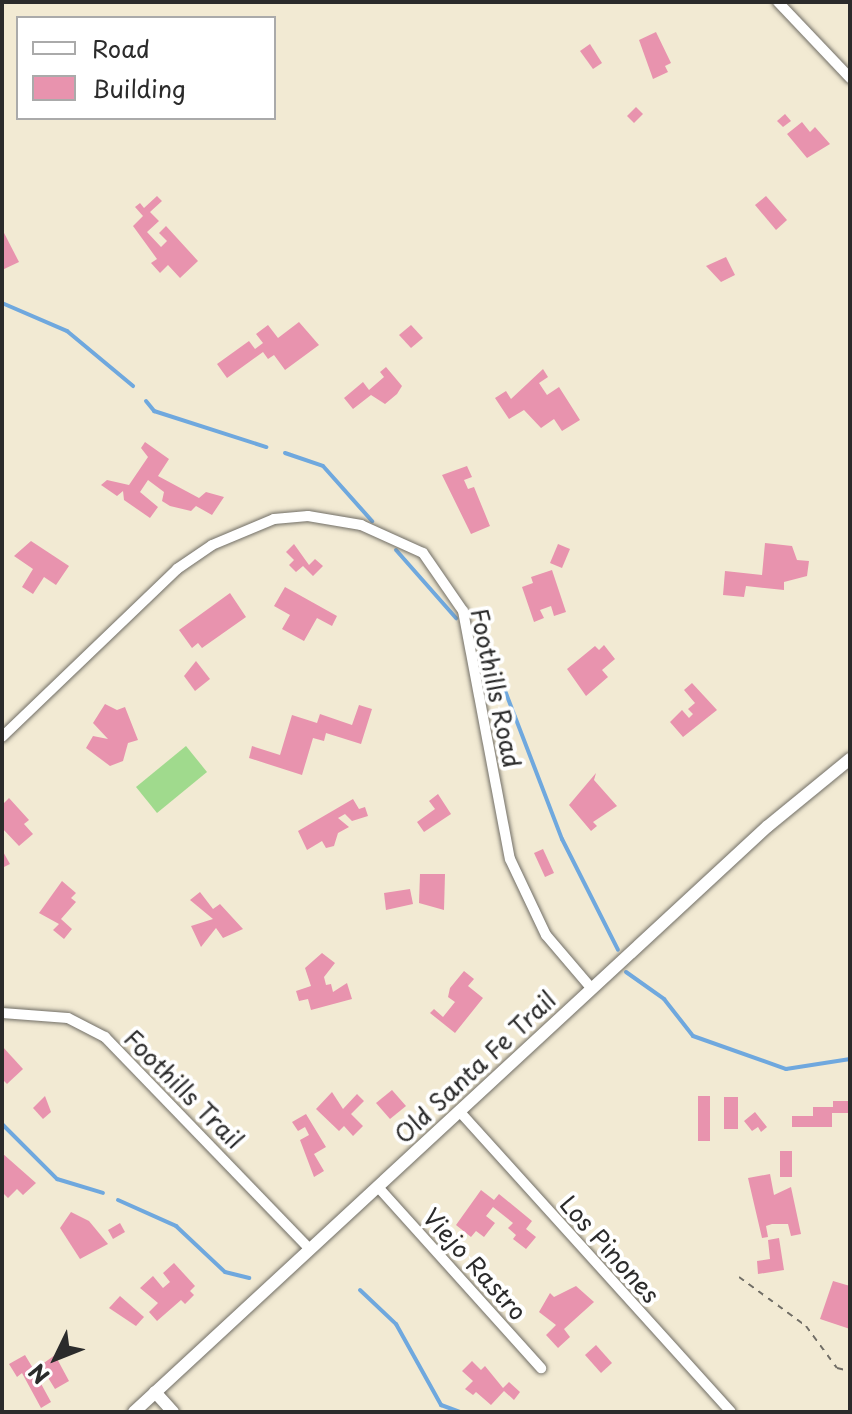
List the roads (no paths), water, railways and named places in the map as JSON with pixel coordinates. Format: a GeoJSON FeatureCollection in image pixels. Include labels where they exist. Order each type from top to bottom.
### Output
{"type":"FeatureCollection","features":[{"type":"Feature","properties":{"kind":"street"},"geometry":{"type":"LineString","coordinates":[[778,2],[850,78]]}},
{"type":"Feature","properties":{"kind":"street","name":"Foothills Road"},"geometry":{"type":"LineString","coordinates":[[2,737],[177,569],[212,545],[274,519],[308,516],[361,525],[423,553],[463,611],[510,859],[546,935],[592,989]]}},
{"type":"Feature","properties":{"kind":"street","name":"Old Santa Fe Trail"},"geometry":{"type":"LineString","coordinates":[[134,1412],[768,826],[850,759]]}},
{"type":"Feature","properties":{"kind":"street","name":"Foothills Trail"},"geometry":{"type":"LineString","coordinates":[[2,1013],[68,1018],[105,1037],[309,1248]]}},
{"type":"Feature","properties":{"kind":"street","name":"Los Pinones"},"geometry":{"type":"LineString","coordinates":[[460,1112],[731,1412]]}},
{"type":"Feature","properties":{"kind":"street","name":"Viejo Rastro"},"geometry":{"type":"LineString","coordinates":[[378,1187],[541,1368]]}},
{"type":"Feature","properties":{"kind":"street"},"geometry":{"type":"LineString","coordinates":[[155,1392],[173,1412]]}},
{"type":"Feature","properties":{"kind":"waterway"},"geometry":{"type":"LineString","coordinates":[[2,303],[67,331],[133,386]]}},
{"type":"Feature","properties":{"kind":"waterway"},"geometry":{"type":"LineString","coordinates":[[146,401],[154,411],[266,447]]}},
{"type":"Feature","properties":{"kind":"waterway"},"geometry":{"type":"LineString","coordinates":[[285,453],[323,466],[372,521]]}},
{"type":"Feature","properties":{"kind":"waterway"},"geometry":{"type":"LineString","coordinates":[[396,550],[456,618]]}},
{"type":"Feature","properties":{"kind":"waterway"},"geometry":{"type":"LineString","coordinates":[[478,644],[494,662],[562,839],[618,950]]}},
{"type":"Feature","properties":{"kind":"waterway"},"geometry":{"type":"LineString","coordinates":[[626,972],[664,999],[693,1036],[786,1069],[850,1059]]}},
{"type":"Feature","properties":{"kind":"waterway"},"geometry":{"type":"LineString","coordinates":[[2,1124],[57,1179],[103,1193]]}},
{"type":"Feature","properties":{"kind":"waterway"},"geometry":{"type":"LineString","coordinates":[[118,1200],[176,1226],[225,1272],[249,1278]]}},
{"type":"Feature","properties":{"kind":"waterway"},"geometry":{"type":"LineString","coordinates":[[360,1290],[396,1324],[441,1405],[460,1412]]}}]}
